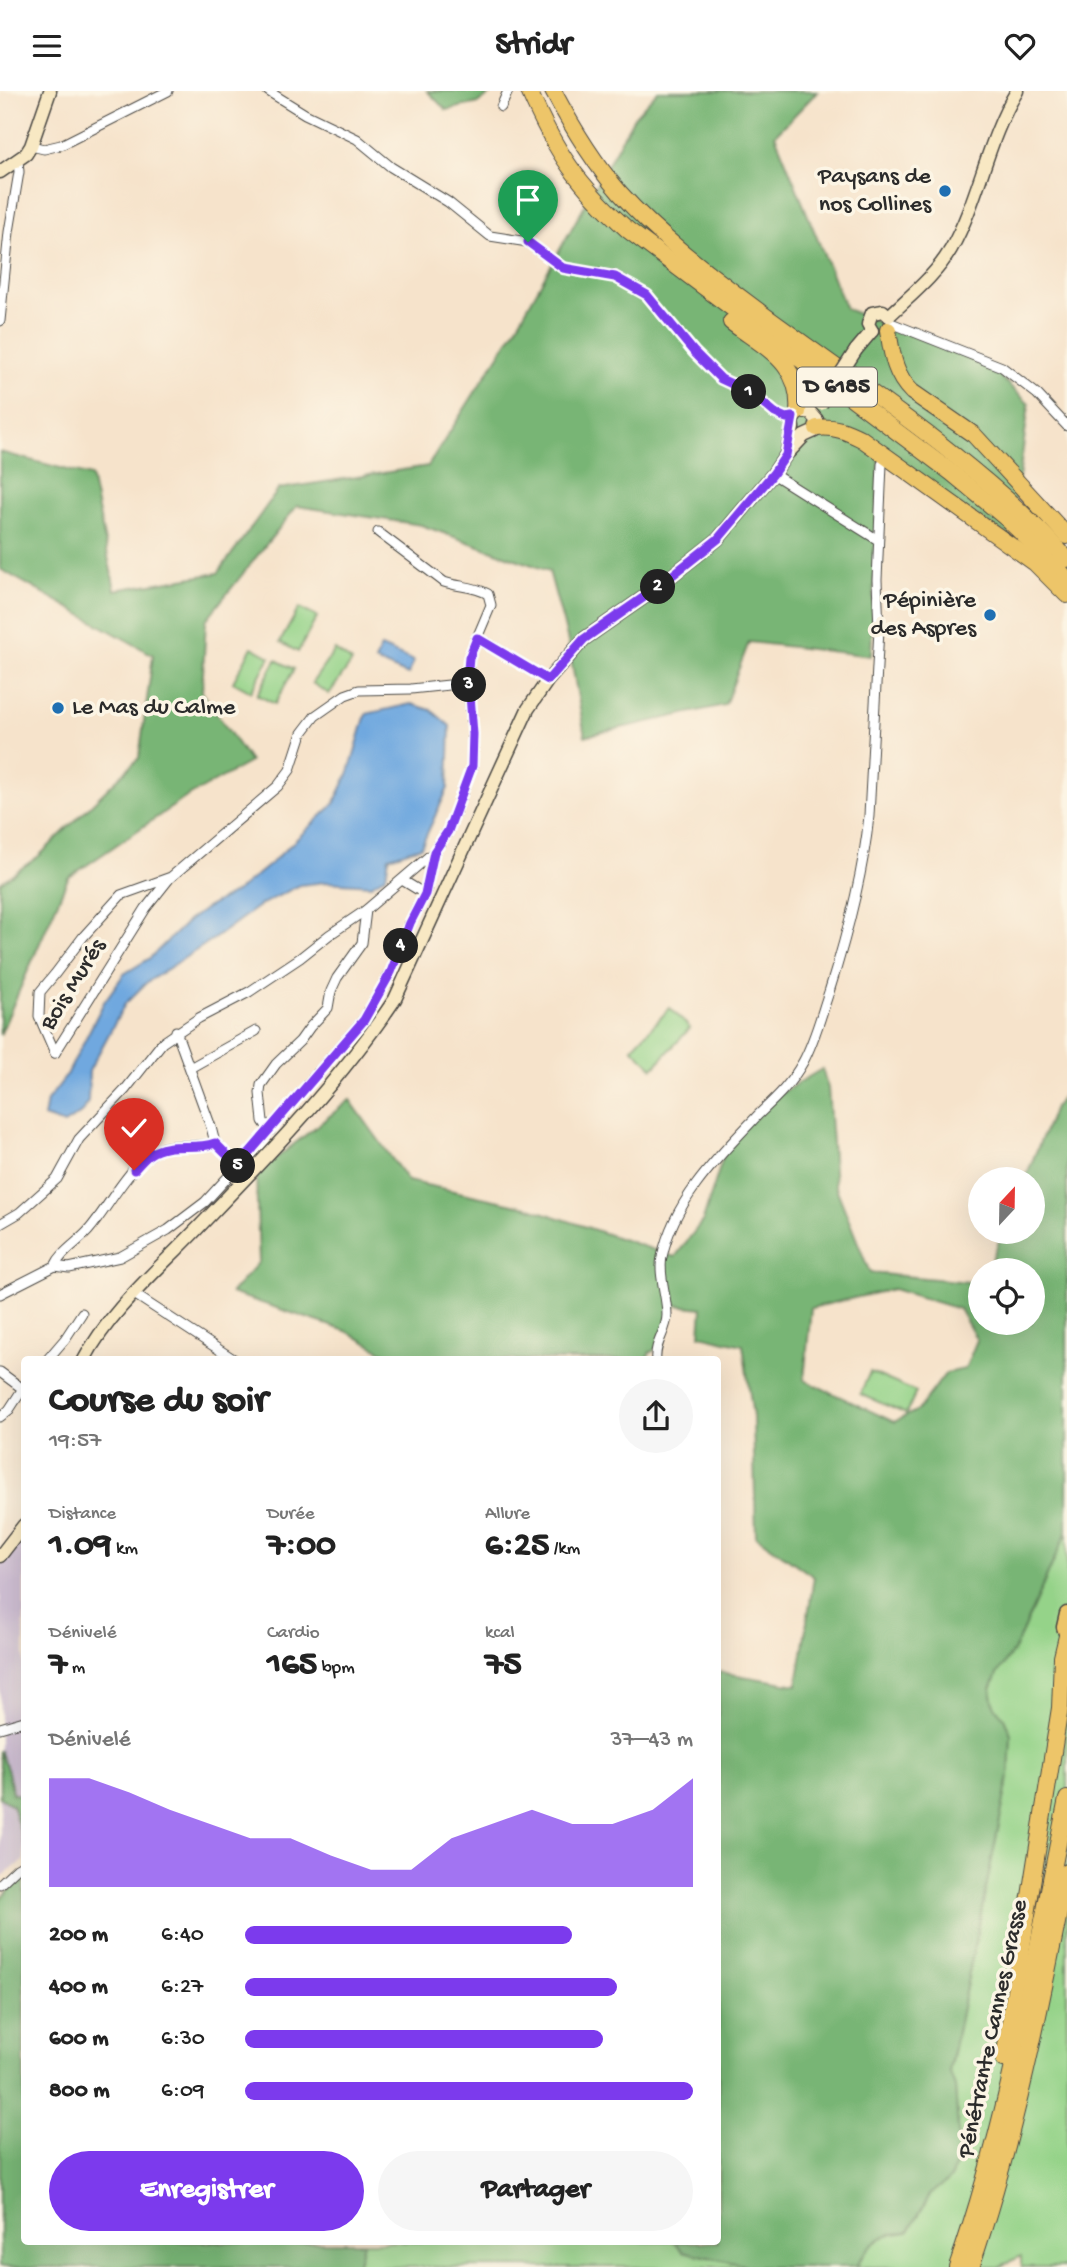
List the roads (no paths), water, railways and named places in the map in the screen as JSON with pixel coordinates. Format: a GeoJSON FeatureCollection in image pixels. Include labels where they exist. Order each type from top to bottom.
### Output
{"type":"FeatureCollection","features":[{"type":"Feature","properties":{"kind":"highway","name":"D 6185"},"geometry":{"type":"LineString","coordinates":[[529,91],[548,134],[571,171],[598,204],[628,230],[952,473],[1006,518],[1067,580]]}},
{"type":"Feature","properties":{"kind":"highway","name":"D 6185"},"geometry":{"type":"LineString","coordinates":[[553,91],[574,131],[618,191],[644,219],[706,272],[961,461],[1017,508],[1067,559]]}},
{"type":"Feature","properties":{"kind":"highway"},"geometry":{"type":"LineString","coordinates":[[628,230],[643,253],[786,365],[798,386],[806,420],[847,431],[872,445],[1035,563],[1067,595]]}},
{"type":"Feature","properties":{"kind":"highway"},"geometry":{"type":"LineString","coordinates":[[885,325],[894,363],[904,384],[974,435],[1067,536]]}},
{"type":"Feature","properties":{"kind":"highway"},"geometry":{"type":"LineString","coordinates":[[1004,2100],[1004,2060],[1009,2020],[1060,1708],[1062,1657],[1067,1636]]}},
{"type":"Feature","properties":{"kind":"highway","name":"Pénétrante Cannes Grasse"},"geometry":{"type":"LineString","coordinates":[[957,2267],[975,2214],[1004,2100],[1067,1799]]}},
{"type":"Feature","properties":{"kind":"highway","name":"Pénétrante Cannes Grasse"},"geometry":{"type":"LineString","coordinates":[[971,2267],[996,2190],[1041,2004],[1067,1872]]}},
{"type":"Feature","properties":{"kind":"highway"},"geometry":{"type":"LineString","coordinates":[[1041,2004],[1062,1950],[1067,1927]]}},
{"type":"Feature","properties":{"kind":"main road"},"geometry":{"type":"LineString","coordinates":[[1067,1614],[1064,1627],[1067,1636]]}},
{"type":"Feature","properties":{"kind":"street"},"geometry":{"type":"LineString","coordinates":[[0,172],[18,160],[31,146],[50,91]]}},
{"type":"Feature","properties":{"kind":"street"},"geometry":{"type":"LineString","coordinates":[[31,146],[44,149],[61,145],[168,91]]}},
{"type":"Feature","properties":{"kind":"street"},"geometry":{"type":"LineString","coordinates":[[268,91],[305,114],[357,139],[391,167],[448,202],[490,236],[528,242],[563,268],[615,277],[647,295],[694,352],[721,379],[751,393],[775,413],[786,418],[806,420]]}},
{"type":"Feature","properties":{"kind":"street"},"geometry":{"type":"LineString","coordinates":[[501,107],[508,91]]}},
{"type":"Feature","properties":{"kind":"street"},"geometry":{"type":"LineString","coordinates":[[86,1356],[101,1332],[134,1294],[286,1137],[375,1028],[400,986],[528,709],[548,680],[584,639],[650,593],[718,539],[773,474],[806,420],[856,350],[885,325],[926,281],[950,250],[967,214],[1000,123],[1017,91]]}},
{"type":"Feature","properties":{"kind":"street"},"geometry":{"type":"LineString","coordinates":[[0,321],[9,232],[19,172],[18,160]]}},
{"type":"Feature","properties":{"kind":"street"},"geometry":{"type":"LineString","coordinates":[[885,325],[1002,367],[1037,394],[1067,426]]}},
{"type":"Feature","properties":{"kind":"street"},"geometry":{"type":"LineString","coordinates":[[656,1356],[655,1350],[668,1318],[661,1259],[673,1222],[704,1173],[788,1087],[804,1060],[825,1002],[854,904],[866,847],[869,816],[882,464]]}},
{"type":"Feature","properties":{"kind":"street"},"geometry":{"type":"LineString","coordinates":[[773,474],[878,540]]}},
{"type":"Feature","properties":{"kind":"street"},"geometry":{"type":"LineString","coordinates":[[0,1224],[19,1213],[57,1179],[79,1139],[125,1090],[162,1043],[176,1031],[249,992],[366,910],[434,852],[448,831],[472,766],[469,658],[491,605],[488,594],[478,588],[444,582],[378,532]]}},
{"type":"Feature","properties":{"kind":"street"},"geometry":{"type":"LineString","coordinates":[[477,638],[548,680]]}},
{"type":"Feature","properties":{"kind":"street","name":"Bois Murés"},"geometry":{"type":"LineString","coordinates":[[171,877],[121,895],[83,937],[40,992],[39,1016],[55,1053],[146,908],[171,877],[278,786],[290,770],[302,733],[315,716],[333,702],[359,690],[411,689],[468,683]]}},
{"type":"Feature","properties":{"kind":"street"},"geometry":{"type":"LineString","coordinates":[[0,1294],[55,1266],[69,1268],[120,1257],[177,1223],[205,1202],[270,1131],[364,1020],[391,972],[410,923],[425,894],[434,852]]}},
{"type":"Feature","properties":{"kind":"street"},"geometry":{"type":"LineString","coordinates":[[402,880],[425,894]]}},
{"type":"Feature","properties":{"kind":"street"},"geometry":{"type":"LineString","coordinates":[[270,1131],[263,1121],[261,1085],[276,1064],[328,1008],[337,978],[362,943],[366,910]]}},
{"type":"Feature","properties":{"kind":"street"},"geometry":{"type":"LineString","coordinates":[[176,1031],[215,1143],[238,1166]]}},
{"type":"Feature","properties":{"kind":"street"},"geometry":{"type":"LineString","coordinates":[[190,1068],[256,1031]]}},
{"type":"Feature","properties":{"kind":"street"},"geometry":{"type":"LineString","coordinates":[[55,1266],[58,1259],[88,1231],[149,1154],[166,1147],[204,1147],[215,1143]]}},
{"type":"Feature","properties":{"kind":"street"},"geometry":{"type":"LineString","coordinates":[[134,1294],[229,1356]]}},
{"type":"Feature","properties":{"kind":"street"},"geometry":{"type":"LineString","coordinates":[[50,1356],[82,1313]]}},
{"type":"Feature","properties":{"kind":"street"},"geometry":{"type":"LineString","coordinates":[[0,1373],[21,1386]]}},
{"type":"Feature","properties":{"kind":"street"},"geometry":{"type":"LineString","coordinates":[[0,1417],[9,1410],[21,1392]]}},
{"type":"Feature","properties":{"kind":"street"},"geometry":{"type":"LineString","coordinates":[[0,1556],[21,1529]]}},
{"type":"Feature","properties":{"kind":"street"},"geometry":{"type":"LineString","coordinates":[[0,1728],[21,1722]]}},
{"type":"Feature","properties":{"kind":"street"},"geometry":{"type":"LineString","coordinates":[[0,1884],[21,1866]]}},
{"type":"Feature","properties":{"kind":"water"},"geometry":{"type":"Polygon","coordinates":[[[381,647],[414,661],[408,675],[375,661],[381,647]]]}},
{"type":"Feature","properties":{"kind":"water"},"geometry":{"type":"Polygon","coordinates":[[[411,704],[431,710],[450,726],[448,788],[421,847],[389,857],[386,876],[371,885],[326,882],[300,885],[260,905],[146,983],[125,1004],[89,1071],[88,1102],[81,1113],[64,1124],[44,1117],[47,1101],[67,1075],[104,1002],[124,974],[150,958],[188,921],[236,892],[334,804],[349,772],[366,714],[411,704]]]}},
{"type":"Feature","properties":{"kind":"place","name":"Paysans de nos Collines"},"geometry":{"type":"Point","coordinates":[945,191]}},
{"type":"Feature","properties":{"kind":"place","name":"Pépinière des Aspres"},"geometry":{"type":"Point","coordinates":[990,615]}},
{"type":"Feature","properties":{"kind":"place","name":"Le Mas du Calme"},"geometry":{"type":"Point","coordinates":[58,708]}}]}
